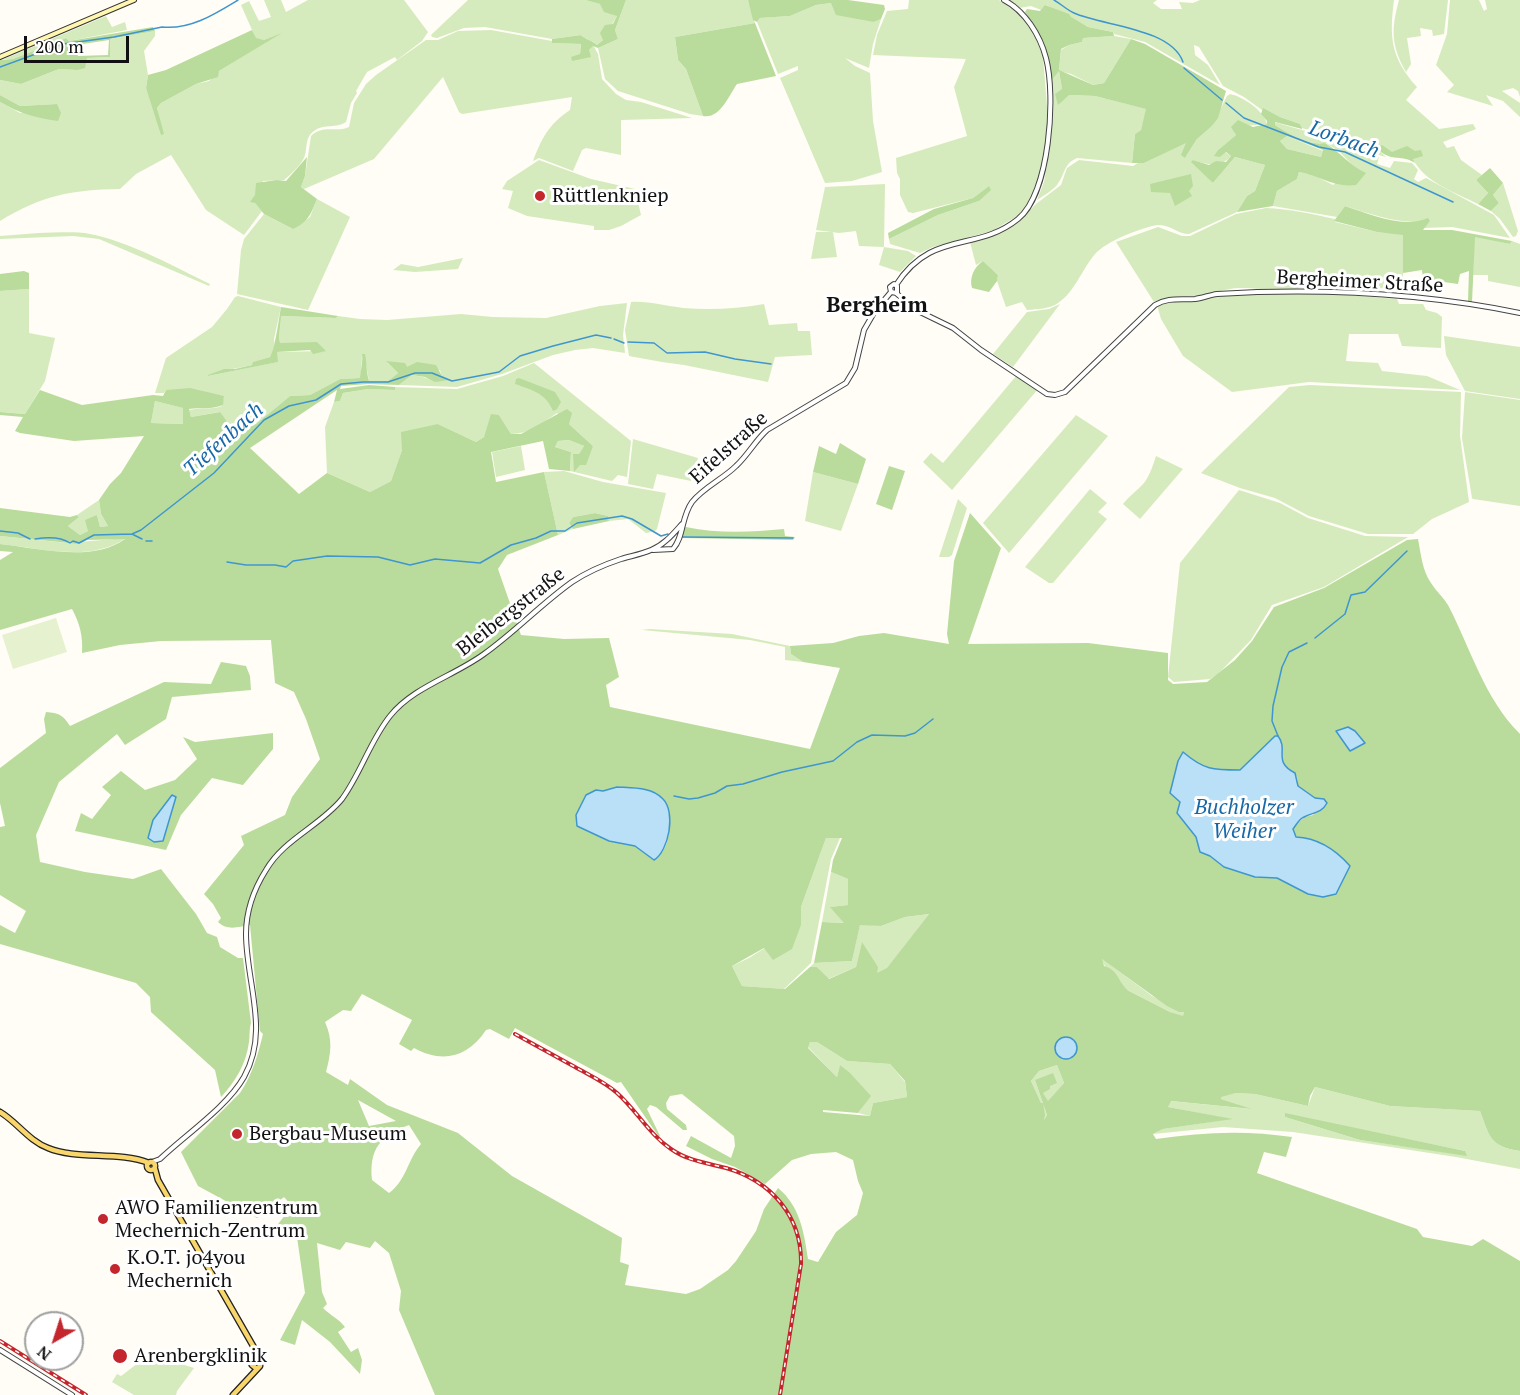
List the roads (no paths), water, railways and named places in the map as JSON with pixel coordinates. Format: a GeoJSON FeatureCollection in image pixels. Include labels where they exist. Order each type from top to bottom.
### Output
{"type":"FeatureCollection","features":[{"type":"Feature","properties":{"kind":"main road"},"geometry":{"type":"LineString","coordinates":[[0,57],[134,0]]}},
{"type":"Feature","properties":{"kind":"main road"},"geometry":{"type":"LineString","coordinates":[[0,1112],[37,1142],[50,1149],[136,1160],[152,1166],[254,1348],[256,1364],[250,1379],[234,1395]]}},
{"type":"Feature","properties":{"kind":"street"},"geometry":{"type":"LineString","coordinates":[[891,294],[899,290],[896,285],[920,257],[941,247],[1003,229],[1019,218],[1036,196],[1049,140],[1050,100],[1046,58],[1030,23],[1004,0]]}},
{"type":"Feature","properties":{"kind":"street","name":"Eifelstraße"},"geometry":{"type":"LineString","coordinates":[[682,524],[693,501],[732,470],[767,430],[846,383],[855,368],[865,329],[875,311],[891,294],[890,286],[896,285]]}},
{"type":"Feature","properties":{"kind":"street","name":"Bergheimer Straße"},"geometry":{"type":"LineString","coordinates":[[891,294],[916,310],[948,325],[1047,394],[1055,395],[1065,392],[1155,305],[1171,298],[1195,299],[1214,294],[1308,290],[1455,302],[1520,313]]}},
{"type":"Feature","properties":{"kind":"street"},"geometry":{"type":"LineString","coordinates":[[663,544],[661,551],[673,549],[679,540],[682,524]]}},
{"type":"Feature","properties":{"kind":"street","name":"Bleibergstraße"},"geometry":{"type":"LineString","coordinates":[[152,1166],[235,1090],[244,1077],[251,1061],[257,1033],[257,1015],[246,934],[253,894],[266,868],[294,840],[342,799],[390,715],[421,690],[465,668],[487,652],[571,583],[591,570],[652,550],[663,544],[682,524]]}},
{"type":"Feature","properties":{"kind":"street"},"geometry":{"type":"LineString","coordinates":[[672,536],[677,536],[679,540]]}},
{"type":"Feature","properties":{"kind":"street","name":"Bleibergstraße"},"geometry":{"type":"LineString","coordinates":[[652,550],[661,551]]}},
{"type":"Feature","properties":{"kind":"street"},"geometry":{"type":"LineString","coordinates":[[0,1350],[72,1395]]}},
{"type":"Feature","properties":{"kind":"water"},"geometry":{"type":"Polygon","coordinates":[[[1348,727],[1355,731],[1365,743],[1350,751],[1336,731],[1348,727]]]}},
{"type":"Feature","properties":{"kind":"water","name":"Buchholzer Weiher"},"geometry":{"type":"Polygon","coordinates":[[[1275,736],[1278,736],[1281,741],[1282,760],[1288,769],[1295,773],[1298,786],[1315,798],[1324,799],[1327,803],[1319,811],[1301,819],[1293,829],[1296,837],[1326,846],[1350,866],[1336,894],[1323,897],[1308,894],[1277,878],[1255,877],[1224,867],[1210,856],[1200,852],[1196,837],[1177,813],[1180,802],[1170,793],[1178,761],[1183,752],[1209,768],[1240,770],[1275,736]]]}},
{"type":"Feature","properties":{"kind":"water"},"geometry":{"type":"Polygon","coordinates":[[[617,787],[653,792],[659,795],[667,805],[670,822],[667,840],[664,849],[654,860],[635,846],[609,841],[577,826],[576,815],[586,795],[596,790],[603,791],[617,787]]]}},
{"type":"Feature","properties":{"kind":"water"},"geometry":{"type":"Polygon","coordinates":[[[172,795],[176,797],[163,841],[154,842],[148,838],[153,820],[172,795]]]}},
{"type":"Feature","properties":{"kind":"water"},"geometry":{"type":"Polygon","coordinates":[[[1062,1037],[1070,1037],[1077,1044],[1077,1052],[1070,1059],[1062,1059],[1055,1052],[1055,1044],[1062,1037]]]}},
{"type":"Feature","properties":{"kind":"waterway"},"geometry":{"type":"LineString","coordinates":[[0,67],[63,44],[162,27],[182,26],[211,15],[238,0]]}},
{"type":"Feature","properties":{"kind":"waterway","name":"Lorbach"},"geometry":{"type":"LineString","coordinates":[[1054,0],[1074,13],[1151,35],[1176,51],[1183,62]]}},
{"type":"Feature","properties":{"kind":"waterway","name":"Lorbach"},"geometry":{"type":"LineString","coordinates":[[1184,68],[1222,100]]}},
{"type":"Feature","properties":{"kind":"waterway","name":"Lorbach"},"geometry":{"type":"LineString","coordinates":[[1226,103],[1244,118],[1319,147],[1345,152],[1453,202]]}},
{"type":"Feature","properties":{"kind":"waterway","name":"Tiefenbach"},"geometry":{"type":"LineString","coordinates":[[35,539],[54,538],[79,543],[94,535],[132,534],[141,530],[214,473],[264,420],[289,406],[316,400],[341,384],[388,382],[415,373],[432,373],[452,381],[499,372],[520,356],[553,346],[596,335],[611,338]]}},
{"type":"Feature","properties":{"kind":"waterway","name":"Tiefenbach"},"geometry":{"type":"LineString","coordinates":[[614,339],[624,343]]}},
{"type":"Feature","properties":{"kind":"waterway","name":"Tiefenbach"},"geometry":{"type":"LineString","coordinates":[[628,342],[654,343],[667,353],[705,352],[771,364]]}},
{"type":"Feature","properties":{"kind":"waterway"},"geometry":{"type":"LineString","coordinates":[[227,562],[286,567],[293,561],[327,556],[378,557],[410,565],[435,559],[480,563],[511,545],[551,531],[565,531],[577,523],[622,516],[632,519],[661,536],[668,534]]}},
{"type":"Feature","properties":{"kind":"waterway","name":"Tiefenbach"},"geometry":{"type":"LineString","coordinates":[[0,531],[18,533],[30,539]]}},
{"type":"Feature","properties":{"kind":"waterway"},"geometry":{"type":"LineString","coordinates":[[132,534],[142,539]]}},
{"type":"Feature","properties":{"kind":"waterway"},"geometry":{"type":"LineString","coordinates":[[683,537],[793,538]]}},
{"type":"Feature","properties":{"kind":"waterway"},"geometry":{"type":"LineString","coordinates":[[146,541],[152,541]]}},
{"type":"Feature","properties":{"kind":"waterway"},"geometry":{"type":"LineString","coordinates":[[1315,638],[1345,614],[1351,595],[1365,592],[1407,551]]}},
{"type":"Feature","properties":{"kind":"waterway"},"geometry":{"type":"LineString","coordinates":[[1278,736],[1272,721],[1282,667],[1289,652],[1307,643]]}},
{"type":"Feature","properties":{"kind":"waterway"},"geometry":{"type":"LineString","coordinates":[[674,796],[698,798],[715,793],[727,786],[833,761],[857,742],[872,735],[905,736],[915,733],[933,719]]}},
{"type":"Feature","properties":{"kind":"railway"},"geometry":{"type":"LineString","coordinates":[[515,1034],[612,1089],[663,1143],[677,1153],[742,1174],[770,1191],[781,1203],[796,1231],[801,1264],[780,1395]]}},
{"type":"Feature","properties":{"kind":"railway"},"geometry":{"type":"LineString","coordinates":[[0,1341],[86,1395]]}},
{"type":"Feature","properties":{"kind":"place","name":"Rüttlenkniep"},"geometry":{"type":"Point","coordinates":[540,196]}},
{"type":"Feature","properties":{"kind":"place","name":"Bergbau-Museum"},"geometry":{"type":"Point","coordinates":[237,1134]}},
{"type":"Feature","properties":{"kind":"place","name":"AWO Familienzentrum Mechernich-Zentrum"},"geometry":{"type":"Point","coordinates":[103,1219]}},
{"type":"Feature","properties":{"kind":"place","name":"K.O.T. jo4you Mechernich"},"geometry":{"type":"Point","coordinates":[115,1269]}},
{"type":"Feature","properties":{"kind":"place","name":"Arenbergklinik"},"geometry":{"type":"Point","coordinates":[120,1356]}},
{"type":"Feature","properties":{"kind":"district","name":"Bergheim"},"geometry":{"type":"Point","coordinates":[877,306]}}]}
